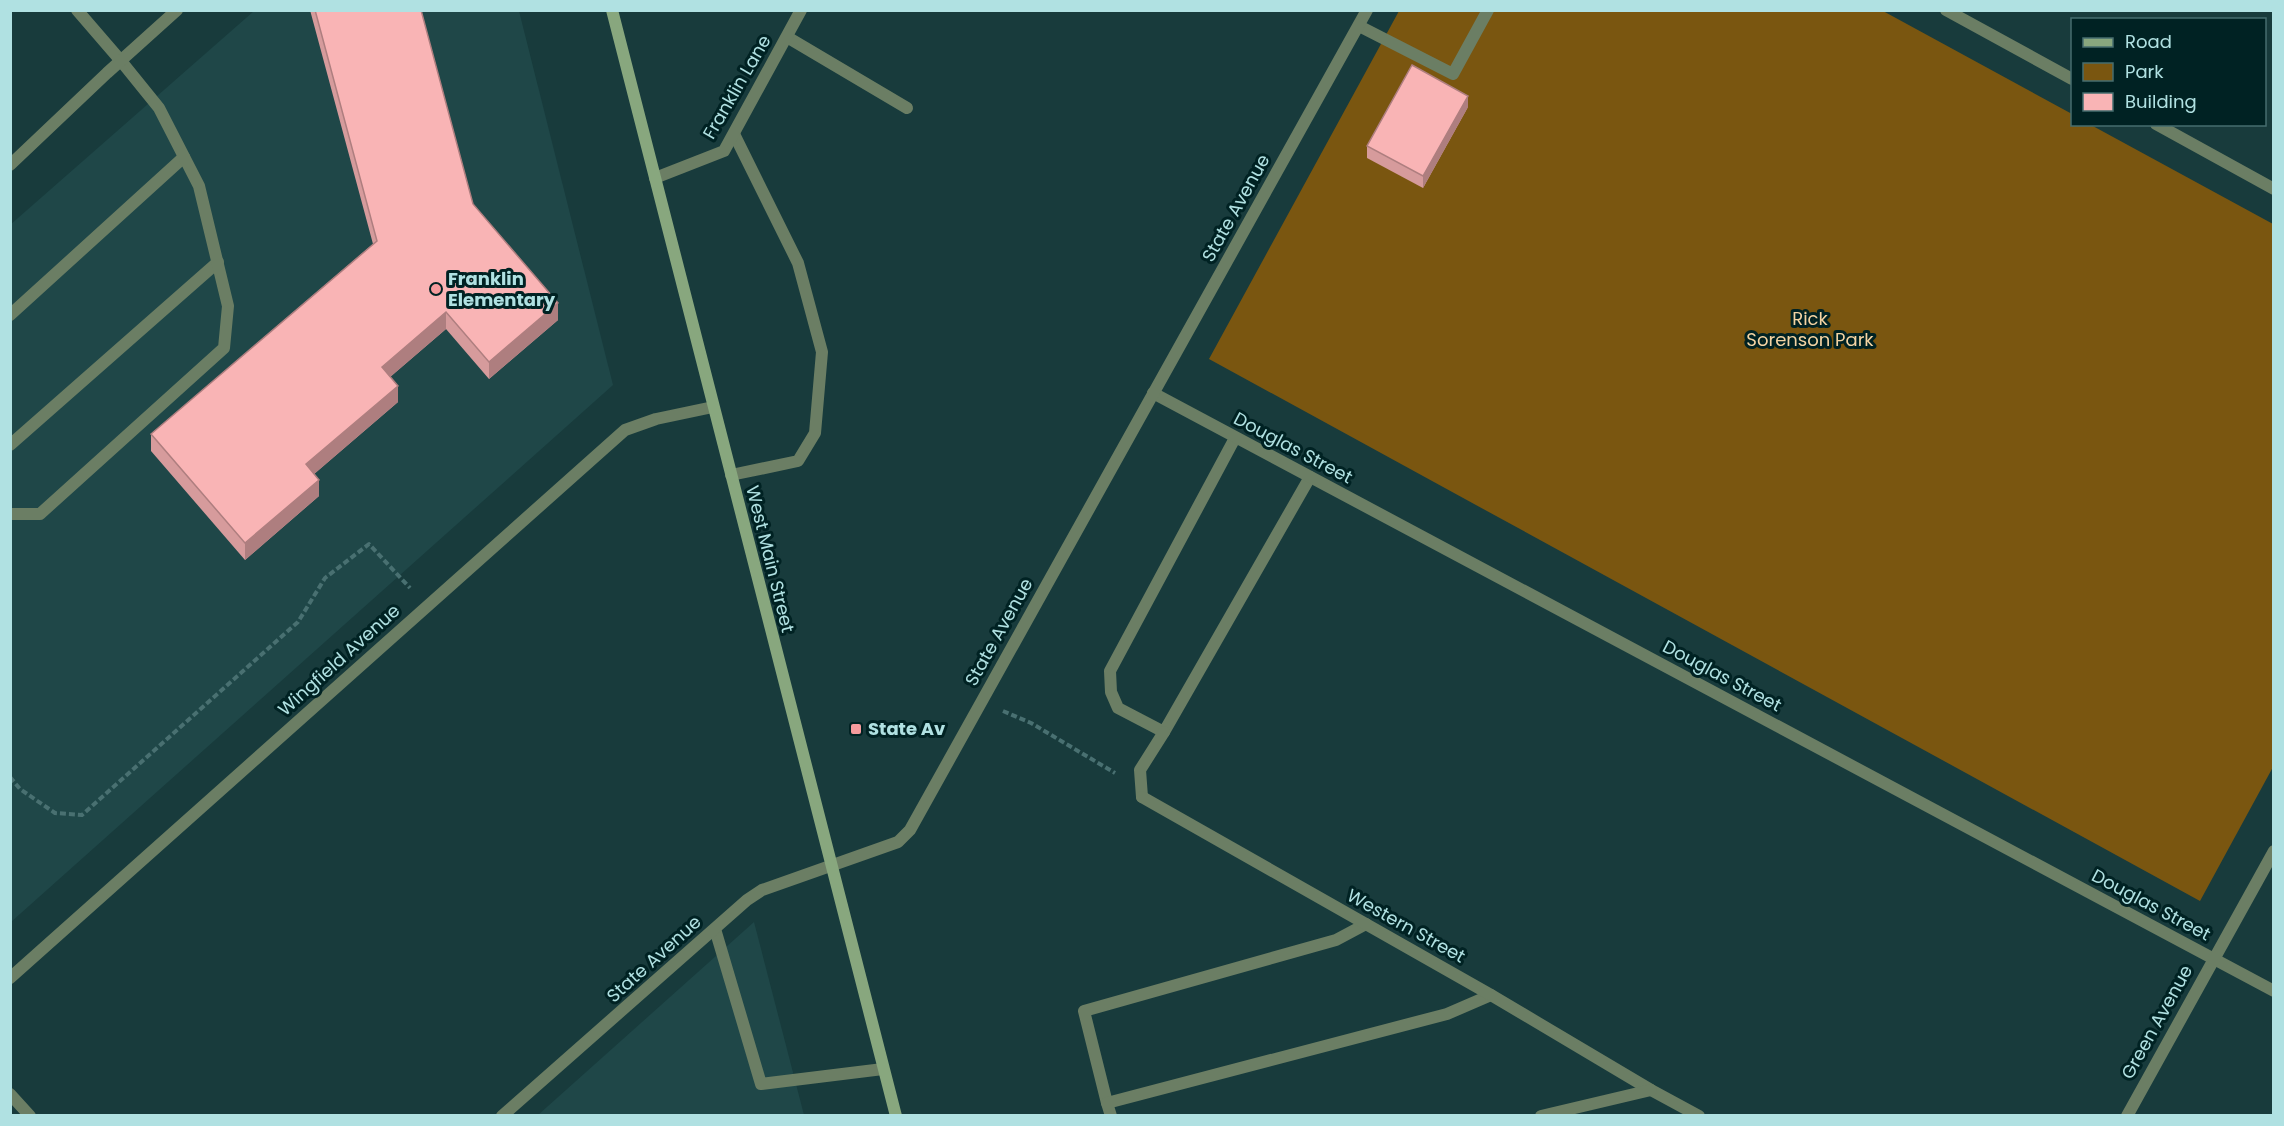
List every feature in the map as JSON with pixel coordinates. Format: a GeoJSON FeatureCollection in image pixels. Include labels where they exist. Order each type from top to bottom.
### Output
{"type":"FeatureCollection","features":[{"type":"Feature","properties":{"kind":"main road","name":"West Main Street"},"geometry":{"type":"LineString","coordinates":[[612,10],[896,1116]]}},
{"type":"Feature","properties":{"kind":"street"},"geometry":{"type":"LineString","coordinates":[[10,514],[40,514],[224,348],[228,306],[199,186],[159,108],[77,10]]}},
{"type":"Feature","properties":{"kind":"street"},"geometry":{"type":"LineString","coordinates":[[10,165],[177,10]]}},
{"type":"Feature","properties":{"kind":"street","name":"Franklin Lane"},"geometry":{"type":"LineString","coordinates":[[655,178],[724,151],[801,10]]}},
{"type":"Feature","properties":{"kind":"street","name":"State Avenue"},"geometry":{"type":"LineString","coordinates":[[502,1116],[747,900],[762,890],[898,842],[910,830],[1367,10]]}},
{"type":"Feature","properties":{"kind":"street"},"geometry":{"type":"LineString","coordinates":[[1359,26],[1453,74],[1488,10]]}},
{"type":"Feature","properties":{"kind":"street"},"geometry":{"type":"LineString","coordinates":[[1946,10],[2071,78]]}},
{"type":"Feature","properties":{"kind":"street"},"geometry":{"type":"LineString","coordinates":[[787,36],[907,108]]}},
{"type":"Feature","properties":{"kind":"street"},"geometry":{"type":"LineString","coordinates":[[2160,126],[2274,189]]}},
{"type":"Feature","properties":{"kind":"street"},"geometry":{"type":"LineString","coordinates":[[731,475],[798,461],[815,433],[822,352],[798,263],[734,134]]}},
{"type":"Feature","properties":{"kind":"street"},"geometry":{"type":"LineString","coordinates":[[10,315],[184,157]]}},
{"type":"Feature","properties":{"kind":"street"},"geometry":{"type":"LineString","coordinates":[[10,445],[218,262]]}},
{"type":"Feature","properties":{"kind":"street","name":"Douglas Street"},"geometry":{"type":"LineString","coordinates":[[1153,393],[2274,991]]}},
{"type":"Feature","properties":{"kind":"street","name":"Wingfield Avenue"},"geometry":{"type":"LineString","coordinates":[[10,978],[625,430],[656,419],[713,407]]}},
{"type":"Feature","properties":{"kind":"street"},"geometry":{"type":"LineString","coordinates":[[1164,732],[1118,708],[1112,692],[1110,671],[1235,438]]}},
{"type":"Feature","properties":{"kind":"street"},"geometry":{"type":"LineString","coordinates":[[1142,797],[1140,770],[1310,477]]}},
{"type":"Feature","properties":{"kind":"street","name":"Western Street"},"geometry":{"type":"LineString","coordinates":[[1142,797],[1699,1116]]}},
{"type":"Feature","properties":{"kind":"street","name":"Green Avenue"},"geometry":{"type":"LineString","coordinates":[[2127,1116],[2274,852]]}},
{"type":"Feature","properties":{"kind":"street"},"geometry":{"type":"LineString","coordinates":[[1366,924],[1336,940],[1084,1011],[1109,1109],[1447,1014],[1491,995]]}},
{"type":"Feature","properties":{"kind":"street"},"geometry":{"type":"LineString","coordinates":[[716,929],[761,1084],[883,1069]]}},
{"type":"Feature","properties":{"kind":"street"},"geometry":{"type":"LineString","coordinates":[[1541,1116],[1652,1090]]}},
{"type":"Feature","properties":{"kind":"street"},"geometry":{"type":"LineString","coordinates":[[10,1094],[30,1116]]}},
{"type":"Feature","properties":{"kind":"path"},"geometry":{"type":"LineString","coordinates":[[10,777],[20,789],[55,813],[81,815],[298,622],[325,578],[369,544],[427,606]]}},
{"type":"Feature","properties":{"kind":"path"},"geometry":{"type":"LineString","coordinates":[[981,701],[1031,723],[1110,768],[1142,797]]}},
{"type":"Feature","properties":{"kind":"shaded area"},"geometry":{"type":"Polygon","coordinates":[[[254,11],[519,11],[613,385],[11,922],[10,225],[254,11]]]}},
{"type":"Feature","properties":{"kind":"shaded area"},"geometry":{"type":"Polygon","coordinates":[[[754,922],[804,1115],[538,1115],[754,922]]]}},
{"type":"Feature","properties":{"kind":"green space","name":"Rick Sorenson Park"},"geometry":{"type":"Polygon","coordinates":[[[1399,11],[1883,11],[2071,113],[2071,126],[2093,126],[2273,224],[2273,767],[2200,901],[1209,359],[1399,11]]]}},
{"type":"Feature","properties":{"kind":"building","name":"Franklin Elementary"},"geometry":{"type":"Polygon","coordinates":[[[315,10],[421,10],[473,204],[558,303],[489,362],[446,312],[382,367],[398,386],[306,464],[319,480],[245,543],[151,434],[377,241],[315,10]]]}},
{"type":"Feature","properties":{"kind":"building"},"geometry":{"type":"Polygon","coordinates":[[[1412,65],[1468,96],[1423,176],[1367,146],[1412,65]]]}},
{"type":"Feature","properties":{"kind":"place","name":"Franklin Elementary"},"geometry":{"type":"Point","coordinates":[436,289]}},
{"type":"Feature","properties":{"kind":"place","name":"State Av"},"geometry":{"type":"Point","coordinates":[856,729]}}]}
